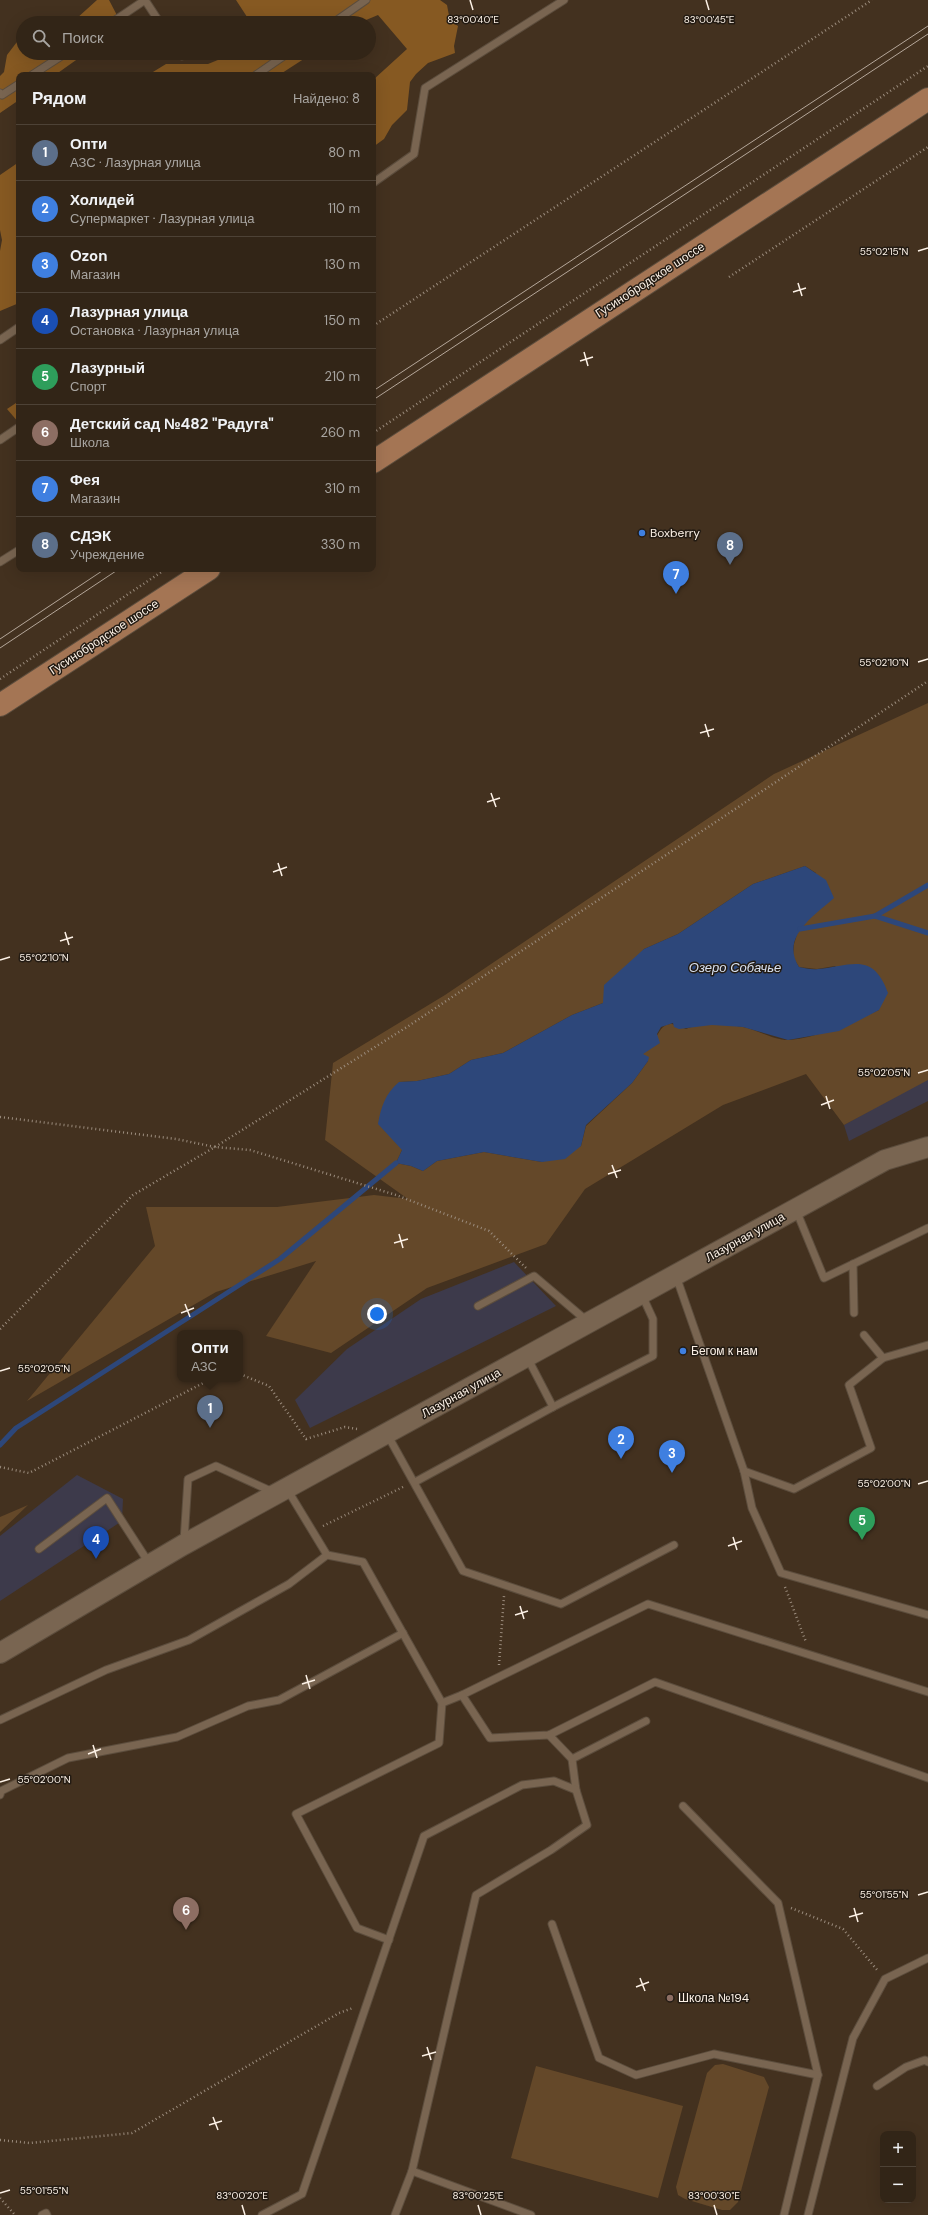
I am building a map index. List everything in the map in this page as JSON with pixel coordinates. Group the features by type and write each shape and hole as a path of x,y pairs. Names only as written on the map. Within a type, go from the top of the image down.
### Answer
{"main road":[{"name":"Гусинобродское шоссе","path":"376,460 928,99"},
{"name":"Гусинобродское шоссе","path":"0,705 204,572"}],"street":[{"name":"Лазурная улица","path":"0,1653 184,1545 886,1160 928,1148"}],"lane":[{"path":"121,16 145,0 155,16"},
{"path":"343,16 366,0"},
{"path":"376,181 414,154 425,88 564,0"},
{"path":"37,72 55,60"},
{"path":"260,72 278,60"},
{"path":"0,93 2,95 16,86"},
{"path":"0,340 16,329"},
{"path":"0,440 16,429"},
{"path":"0,562 16,552"},
{"path":"796,1209 824,1278 928,1228"},
{"path":"853,1264 854,1313"},
{"path":"676,1275 744,1470 752,1508 781,1573 928,1615"},
{"path":"478,1306 534,1276 589,1323"},
{"path":"415,1482 553,1407 653,1356 653,1319 642,1294"},
{"path":"864,1335 883,1358"},
{"path":"744,1470 794,1489 871,1448 849,1385 883,1358 928,1345"},
{"path":"527,1357 553,1407"},
{"path":"387,1433 463,1571 561,1604 674,1544"},
{"path":"184,1545 188,1479 216,1466 282,1491 312,1531 327,1555 363,1562 442,1703 439,1743 296,1814 357,1928 389,1940"},
{"path":"39,1549 107,1498 150,1565"},
{"path":"0,1720 106,1670 189,1640 289,1584 327,1555"},
{"path":"442,1703 462,1695 648,1604 928,1692"},
{"path":"0,1795 1,1792 68,1758 177,1737 248,1706 279,1700 403,1633"},
{"path":"462,1695 490,1738 549,1735 655,1682 928,1778"},
{"path":"572,1760 646,1721"},
{"path":"395,2215 412,2171 476,1895 551,1850 587,1825 576,1790 572,1760 549,1735"},
{"path":"262,2215 302,2194 424,1836 522,1784 554,1781 576,1790"},
{"path":"683,1806 778,1903 818,2075 784,2215"},
{"path":"552,1924 599,2058 636,2076 714,2054 818,2075"},
{"path":"808,2215 853,2038 885,1979 928,1958"},
{"path":"877,2086 906,2067 925,2060 928,2062"},
{"path":"412,2171 531,2215"},
{"path":"42,2215 46,2213 48,2215"}],"path":[{"path":"376,324 872,0"},
{"path":"376,431 928,66"},
{"path":"729,277 928,147"},
{"path":"0,679 161,572"},
{"path":"0,1329 133,1195 215,1147 407,1026 928,681"},
{"path":"0,1117 176,1139 215,1147 250,1150 324,1172 396,1195 489,1230 534,1276"},
{"path":"243,1375 269,1386 306,1440 345,1427 359,1429"},
{"path":"0,1467 29,1473 205,1382"},
{"path":"312,1531 415,1482"},
{"path":"781,1573 807,1643 805,1653"},
{"path":"498,1677 504,1585"},
{"path":"778,1903 843,1929 885,1979"},
{"path":"0,2140 30,2143 132,2134 339,2013 368,2003"},
{"path":"0,2198 15,2215"}],"shaded area":[{"path":"97,0 109,0 117,16 79,16"},
{"path":"236,0 440,0 447,5 450,21 458,26 454,46 455,53 428,63 416,74 410,82 407,110 392,125 384,139 376,145 376,77 407,49 378,15 246,16"},
{"path":"16,43 16,60 76,60 59,72 16,72 16,102 0,113 0,76 4,72 7,55"},
{"path":"218,60 302,60 284,72 153,72 166,64 208,64"},
{"path":"16,164 16,304 0,311 0,251 2,240 0,230 0,175"},
{"path":"16,403 16,420 7,409"},
{"path":"928,703 928,1080 844,1125 806,1074 723,1105 585,1189 546,1244 427,1288 331,1353 266,1336 316,1261 216,1292 27,1401 155,1246 146,1207 277,1207 374,1195 408,1199 325,1140 333,1063 445,995 774,774","holes":["805,866 816,873 794,944 793,957 799,967 817,969 835,966 879,1010 847,1024 813,1036 790,1040 778,1039 749,1028 722,1024 699,1025 686,1029 670,1024 664,1026 642,1054 648,1061 632,1083 586,1126 581,1146 542,1162 484,1152 437,1161 423,1171 411,1166 396,1163 402,1150 399,1082 417,1081 449,1074 471,1060 503,1053 572,1015 603,1003 644,949 678,934 753,884"]},
{"path":"924,1080 928,1080 928,1101 849,1141 844,1125"},
{"path":"514,1262 556,1306 310,1428 295,1400 347,1349 421,1299"},
{"path":"77,1475 123,1499 122,1521 0,1601 0,1536"},
{"path":"28,1505 0,1532 0,1517"},
{"path":"723,2064 764,2077 769,2087 738,2202 730,2210 722,2210 685,2199 678,2195 676,2187 707,2073 715,2065"},
{"path":"536,2066 683,2106 658,2198 511,2158"}],"water":[{"name":"Озеро Собачье","path":"805,866 826,880 834,898 809,920 796,937 794,956 799,967 816,969 851,964 868,966 875,971 882,980 888,993 879,1010 839,1031 788,1040 743,1027 712,1025 679,1029 674,1027 673,1023 661,1027 657,1034 660,1043 643,1054 649,1057 648,1061 632,1083 586,1125 581,1146 565,1159 542,1162 484,1152 437,1161 423,1171 411,1166 396,1163 402,1150 378,1124 384,1101 390,1091 399,1082 417,1081 449,1074 471,1060 503,1053 572,1015 603,1003 604,985 644,949 678,934 753,884"}],"waterway":[{"path":"875,916 928,885"},
{"path":"800,929 875,916 928,933"},
{"path":"0,1445 16,1428 280,1259 396,1163"}],"tram line":[{"path":"376,389 928,26"},
{"path":"376,398 928,34"},
{"path":"0,639 100,572"},
{"path":"0,648 114,572"}],"place":[{"name":"Boxberry","path":"642,533"},
{"name":"СДЭК","path":"730,565"},
{"name":"Фея","path":"676,594"},
{"name":"Бегом к нам","path":"683,1351"},
{"name":"Опти","path":"210,1428"},
{"name":"Холидей","path":"621,1459"},
{"name":"Ozon","path":"672,1473"},
{"name":"Лазурный","path":"862,1540"},
{"name":"Лазурная улица","path":"96,1559"},
{"name":"Детский сад №482 \"Радуга\"","path":"186,1930"},
{"name":"Школа №194","path":"670,1998"}]}
